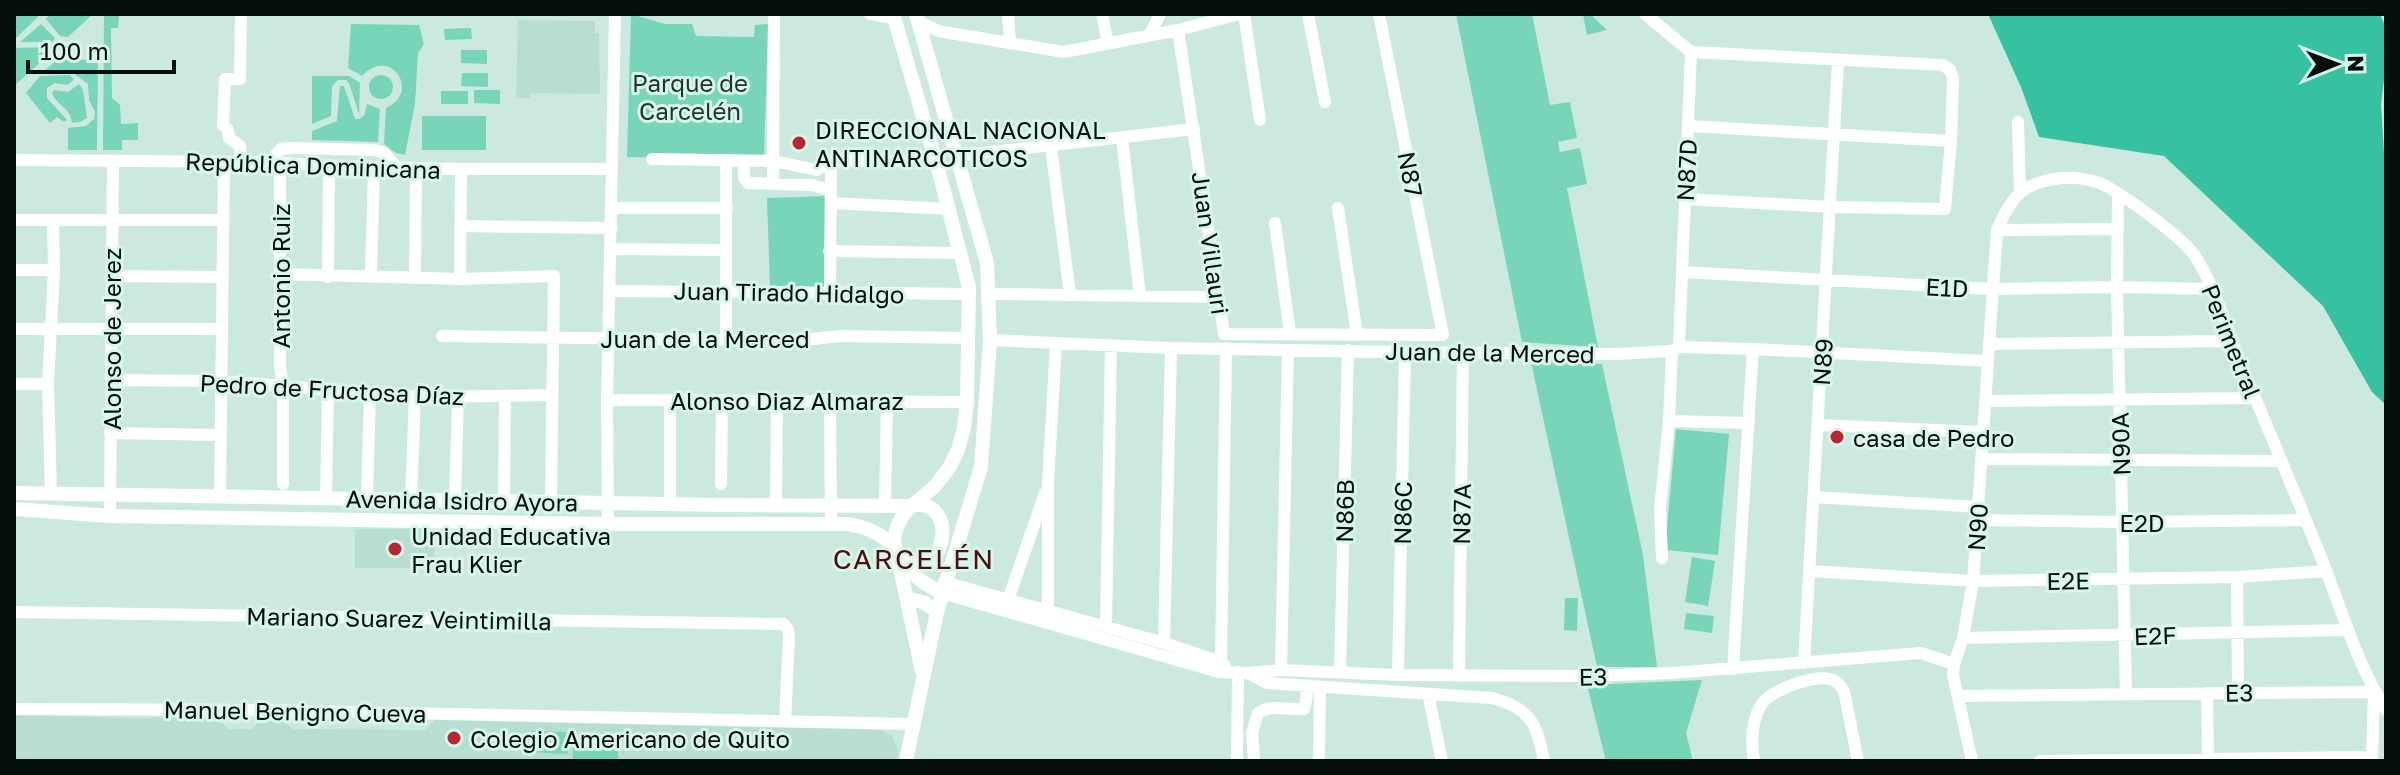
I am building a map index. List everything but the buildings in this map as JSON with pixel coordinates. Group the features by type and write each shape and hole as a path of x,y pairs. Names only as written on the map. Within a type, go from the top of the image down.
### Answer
{"street":[{"path":"241,14 240,79 225,79 223,125 228,130 229,138 240,146 241,161"},
{"path":"608,524 607,400 615,14"},
{"path":"773,184 774,14"},
{"path":"870,14 894,16 961,253 969,294 967,402 958,450 949,468 935,486 912,506 898,523 895,532 923,675"},
{"path":"938,31 940,14"},
{"path":"1008,14 1010,43"},
{"path":"1102,14 1108,43"},
{"path":"1149,36 1160,14"},
{"path":"917,18 938,31 1064,52 1242,14 1260,120"},
{"path":"1308,14 1325,102"},
{"name":"N87","path":"1379,14 1443,335"},
{"path":"1645,14 1691,52 1943,65 1950,70 1953,78 1945,209 1684,199"},
{"path":"906,761 943,588 981,467 990,340 987,263 917,18"},
{"name":"Juan Villauri","path":"1178,30 1224,334 1443,335"},
{"name":"N87D","path":"1662,558 1660,509 1682,272 1691,52"},
{"name":"N89","path":"1804,663 1838,61"},
{"path":"1993,289 1997,230 2006,210 2020,191 2018,122"},
{"path":"1688,126 1951,141"},
{"path":"956,156 1194,129"},
{"path":"1122,138 1140,296"},
{"path":"1051,146 1070,295"},
{"path":"275,162 281,149 288,148 375,150 384,153 396,167"},
{"path":"652,159 774,161 802,168 936,161"},
{"name":"República Dominicana","path":"14,160 241,161 461,169 612,169"},
{"path":"726,161 726,340"},
{"path":"744,161 745,182 811,185 830,197 949,209"},
{"name":"Alonso de Jerez","path":"110,516 113,162"},
{"path":"220,496 224,162"},
{"name":"Antonio Ruiz","path":"275,162 283,387 283,484"},
{"path":"811,185 826,165"},
{"path":"826,165 830,197 830,294"},
{"path":"328,277 329,166"},
{"path":"371,276 374,167"},
{"path":"415,277 416,168"},
{"path":"460,279 461,169"},
{"name":"Perimetral","path":"2020,191 2045,180 2070,178 2098,182 2176,235 2194,255 2212,289 2374,692 2386,710"},
{"name":"N90A","path":"2118,194 2117,287 2126,694"},
{"path":"611,208 727,208"},
{"path":"1338,208 1357,334"},
{"path":"14,220 223,220"},
{"path":"51,494 48,384 54,270 53,220"},
{"path":"1275,223 1290,333"},
{"path":"460,226 612,228"},
{"path":"1997,230 2117,229"},
{"path":"610,249 726,250"},
{"path":"829,251 961,253"},
{"path":"14,270 54,270"},
{"name":"E1D","path":"1682,272 1993,289 2212,289"},
{"path":"279,274 460,279 554,276 551,501"},
{"path":"112,276 221,277"},
{"name":"N90","path":"1972,761 1953,675 1973,581 1993,289"},
{"name":"Juan Tirado Hidalgo","path":"609,291 969,294"},
{"path":"990,294 1218,297"},
{"path":"14,329 221,329"},
{"name":"Juan de la Merced","path":"442,336 726,340 813,340 841,336 969,338"},
{"name":"Juan de la Merced","path":"990,340 1171,348 1405,352 1616,354 1675,349 1753,349 1988,361"},
{"path":"1989,344 2232,341"},
{"path":"1048,611 1048,483 1056,343"},
{"path":"1106,627 1111,345"},
{"path":"1164,643 1171,348"},
{"name":"Juan Villauri","path":"1226,348 1237,761"},
{"path":"1733,669 1753,349"},
{"path":"1281,670 1288,350"},
{"name":"N86B","path":"1340,672 1348,350"},
{"name":"N86C","path":"1398,675 1405,352"},
{"name":"N87A","path":"1459,676 1463,352"},
{"name":"Pedro de Fructosa Díaz","path":"111,380 220,381 415,396 552,395"},
{"path":"14,384 48,384"},
{"path":"326,498 328,390"},
{"path":"367,498 370,393"},
{"path":"411,499 415,396"},
{"path":"504,500 505,396"},
{"path":"454,521 458,397"},
{"path":"1985,401 2255,398"},
{"name":"Alonso Diaz Almaraz","path":"607,400 967,402"},
{"path":"670,400 670,503"},
{"path":"721,484 722,400"},
{"path":"776,505 777,400"},
{"path":"830,400 831,525"},
{"path":"885,507 887,400"},
{"path":"1669,421 1748,423"},
{"path":"1818,425 1983,432"},
{"path":"110,433 220,435"},
{"path":"1981,459 2280,461"},
{"path":"1008,600 1048,483"},
{"name":"Avenida Isidro Ayora","path":"14,493 608,504 912,506"},
{"name":"E2D","path":"1813,497 1978,513 2122,522 2306,520"},
{"path":"912,506 925,505 938,513 942,528 939,547 943,588"},
{"name":"Avenida Isidro Ayora","path":"14,509 110,516 860,526 885,537 899,554"},
{"path":"899,554 914,564 924,563 934,558 939,547"},
{"name":"E3","path":"899,554 921,582 1219,672 1234,669 1459,676 1530,670 1602,676 1733,669 1921,653 1954,664"},
{"name":"E2E","path":"1810,571 1973,581 2237,577 2326,571"},
{"path":"2237,577 2238,692"},
{"name":"E3","path":"943,588 1008,600 1164,643 1234,669"},
{"path":"907,598 925,603 937,612"},
{"name":"Mariano Suarez Veintimilla","path":"14,612 784,624 789,637 785,722"},
{"name":"E2F","path":"1963,638 2348,630"},
{"path":"1234,669 1267,683 1492,698 1512,703 1526,714 1535,728 1544,761"},
{"path":"1754,761 1752,744 1755,720 1762,702 1775,693 1807,681 1830,679 1839,683 1844,691 1858,761"},
{"path":"1254,761 1252,733 1258,713 1271,707 1304,709 1306,686"},
{"path":"1319,761 1320,687"},
{"path":"2040,761 2372,759 2374,692"},
{"name":"E3","path":"1960,696 2374,692"},
{"path":"2207,693 2208,760"},
{"path":"1428,694 1442,761"},
{"name":"Manuel Benigno Cueva","path":"14,709 261,710 912,724"}],"shaded area":[{"path":"518,20 595,21 595,33 599,33 600,94 531,93 530,98 516,98"},
{"name":"Unidad Educativa Frau Klier","path":"355,529 435,529 434,568 355,568"},
{"name":"Colegio Americano de Quito","path":"14,715 216,717 228,729 252,729 259,718 282,719 293,729 425,730 435,720 881,730 892,736 898,750 896,761 14,761"}],"green space":[{"path":"14,14 41,14 14,40"},
{"path":"50,14 93,14 68,37 60,36 46,19"},
{"path":"104,14 152,14 119,15 118,28 111,28 112,98 120,105 121,124 138,123 138,140 122,140 122,150 103,150"},
{"name":"Parque de Carcelén","path":"631,14 665,24 692,24 696,36 754,37 755,25 768,24 764,158 627,157"},
{"path":"1456,14 1532,14 1550,105 1570,102 1577,138 1558,142 1560,152 1580,148 1587,184 1567,188 1598,347 1522,342"},
{"path":"1583,14 1590,14 1607,30 1587,35"},
{"path":"1988,14 2380,14 2386,28 2381,104 2386,186 2386,405 2372,392 2323,306 2164,156 2039,137 2021,87"},
{"path":"41,24 55,38 53,42 20,42"},
{"path":"351,24 419,25 424,44 418,53 415,104 405,155 396,153 384,144 386,108 396,101 402,83 391,68 373,68 362,76 348,68"},
{"path":"471,28 472,39 445,40 444,29"},
{"path":"54,47 54,50 14,86 14,48"},
{"path":"461,50 487,50 487,64 461,63"},
{"path":"58,59 98,60 97,150 68,150 68,128 86,126 94,119 95,112 89,100 88,84 68,71 44,71"},
{"path":"462,73 488,73 488,87 461,86"},
{"path":"70,75 74,80 67,85 55,83 47,88 47,98 67,120 64,122 57,117 50,123 26,93 40,76"},
{"path":"381,75 390,78 393,87 390,96 381,99 372,96 369,87 372,78"},
{"path":"312,76 349,76 360,83 359,114 349,83 338,80 332,86 331,116 312,124"},
{"path":"79,84 83,90 87,118 72,123 69,114 52,93 54,90 68,92"},
{"path":"340,86 344,86 355,119 364,116 367,104 380,109 378,142 312,140 312,131 337,121"},
{"path":"474,90 500,90 500,104 474,103"},
{"path":"441,91 468,91 468,104 441,104"},
{"path":"422,116 486,116 486,150 422,150"},
{"path":"826,196 828,288 770,286 767,198"},
{"path":"1531,362 1602,364 1643,555 1657,667 1597,667"},
{"path":"1676,429 1729,434 1718,555 1665,550"},
{"path":"1692,557 1715,561 1708,606 1685,602"},
{"path":"1565,598 1578,598 1577,631 1564,630"},
{"path":"1686,613 1714,616 1712,633 1684,629"},
{"path":"1702,680 1686,733 1693,761 1606,761 1587,685"},
{"path":"531,731 568,732 568,754 530,752"},
{"path":"573,739 618,739 618,761 573,760"}],"place":[{"name":"DIRECCIONAL NACIONAL ANTINARCOTICOS","path":"799,143"},
{"name":"casa de Pedro","path":"1837,437"},
{"name":"Unidad Educativa Frau Klier","path":"395,549"},
{"name":"Colegio Americano de Quito","path":"454,738"}],"district":[{"name":"CARCELÉN","path":"914,558"}]}
